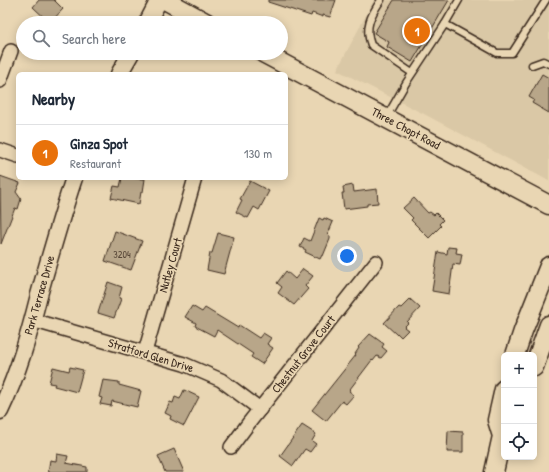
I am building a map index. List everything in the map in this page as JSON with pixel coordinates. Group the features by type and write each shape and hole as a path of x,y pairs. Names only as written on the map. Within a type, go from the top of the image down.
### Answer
{"main road":[{"path":"165,0 194,16"},
{"name":"Three Chopt Road","path":"276,60 549,205"},
{"path":"516,352 549,266"},
{"path":"537,358 549,324"},
{"path":"501,402 497,420 501,431"},
{"path":"494,472 501,444"}],"street":[{"path":"151,16 159,0"},
{"path":"0,81 11,51"},
{"path":"120,72 127,60"},
{"path":"0,150 16,155"},
{"name":"Park Terrace Drive","path":"0,411 9,393 20,362 59,224 73,180"},
{"name":"Nutley Court","path":"145,352 194,180"},
{"name":"Chestnut Grove Court","path":"231,447 376,262"},
{"name":"Stratford Glen Drive","path":"32,320 145,352 203,371 221,380 260,409"}],"lane":[{"path":"380,0 372,13 368,24 371,45 412,74"},
{"path":"387,118 412,74 459,0"},
{"path":"445,24 497,53 512,53 546,0"},
{"path":"532,66 543,61 549,64"}],"shaded area":[{"path":"374,0 549,0 549,181 426,115 337,70"}],"building":[{"path":"39,0 54,0 63,9 56,16 43,16 33,7"},
{"path":"268,0 336,0 330,17 323,15 323,17 312,13 311,16 268,2"},
{"path":"394,0 449,0 412,62 387,47 389,42 374,33"},
{"path":"542,74 549,78 549,113 532,103 534,100 529,97"},
{"path":"0,176 20,183 16,192 21,199 18,209 15,208 1,244"},
{"path":"122,180 145,180 139,204 111,198 114,186 120,187"},
{"path":"250,181 269,191 259,210 254,207 248,218 236,212 242,200 240,199"},
{"path":"353,185 354,192 377,189 378,203 344,209 342,193 344,193 343,187"},
{"path":"414,198 428,213 430,212 434,215 436,213 443,220 439,224 441,226 429,238 411,220 413,218 403,208"},
{"path":"319,218 323,220 324,218 333,222 328,234 330,239 323,256 322,255 320,259 305,252 306,250 300,247 304,238 310,241"},
{"path":"115,231 142,241 131,270 105,261"},
{"path":"218,233 234,237 224,274 207,270 210,253 212,253"},
{"path":"448,247 457,248 456,253 462,254 460,265 453,264 449,294 432,291 438,252 447,254"},
{"path":"303,269 313,276 305,286 308,289 294,305 278,293 282,287 277,283 286,271 295,279"},
{"path":"108,282 122,287 119,298 121,299 114,318 98,313"},
{"path":"410,299 420,308 407,322 408,323 404,327 408,330 401,337 384,323 399,307 401,308"},
{"path":"192,306 202,312 205,308 238,328 239,325 259,338 263,333 271,338 267,344 273,348 262,364 251,357 253,354 217,330 214,336 195,326 196,323 185,317"},
{"path":"370,334 384,344 382,347 387,351 381,358 377,356 373,361 372,360 350,389 351,390 349,391 354,395 346,404 342,401 326,421 312,410 356,355 355,354 359,348 358,347"},
{"path":"53,367 69,371 70,367 83,370 77,392 54,386 55,384 49,383"},
{"path":"103,380 119,382 119,385 141,391 137,407 112,401 111,406 100,404 102,398 99,397"},
{"path":"184,390 199,397 184,426 170,419 171,416 165,413 170,402 173,403 175,397 180,399"},
{"path":"302,425 316,434 312,441 316,444 310,452 305,449 293,466 280,456"},
{"path":"448,431 463,432 463,452 447,452"},
{"path":"174,449 184,472 165,472 158,456"},
{"path":"57,454 68,456 66,463 87,467 87,472 48,472 50,460 56,461"}],"place":[{"name":"Ginza Spot","path":"417,31"}]}
